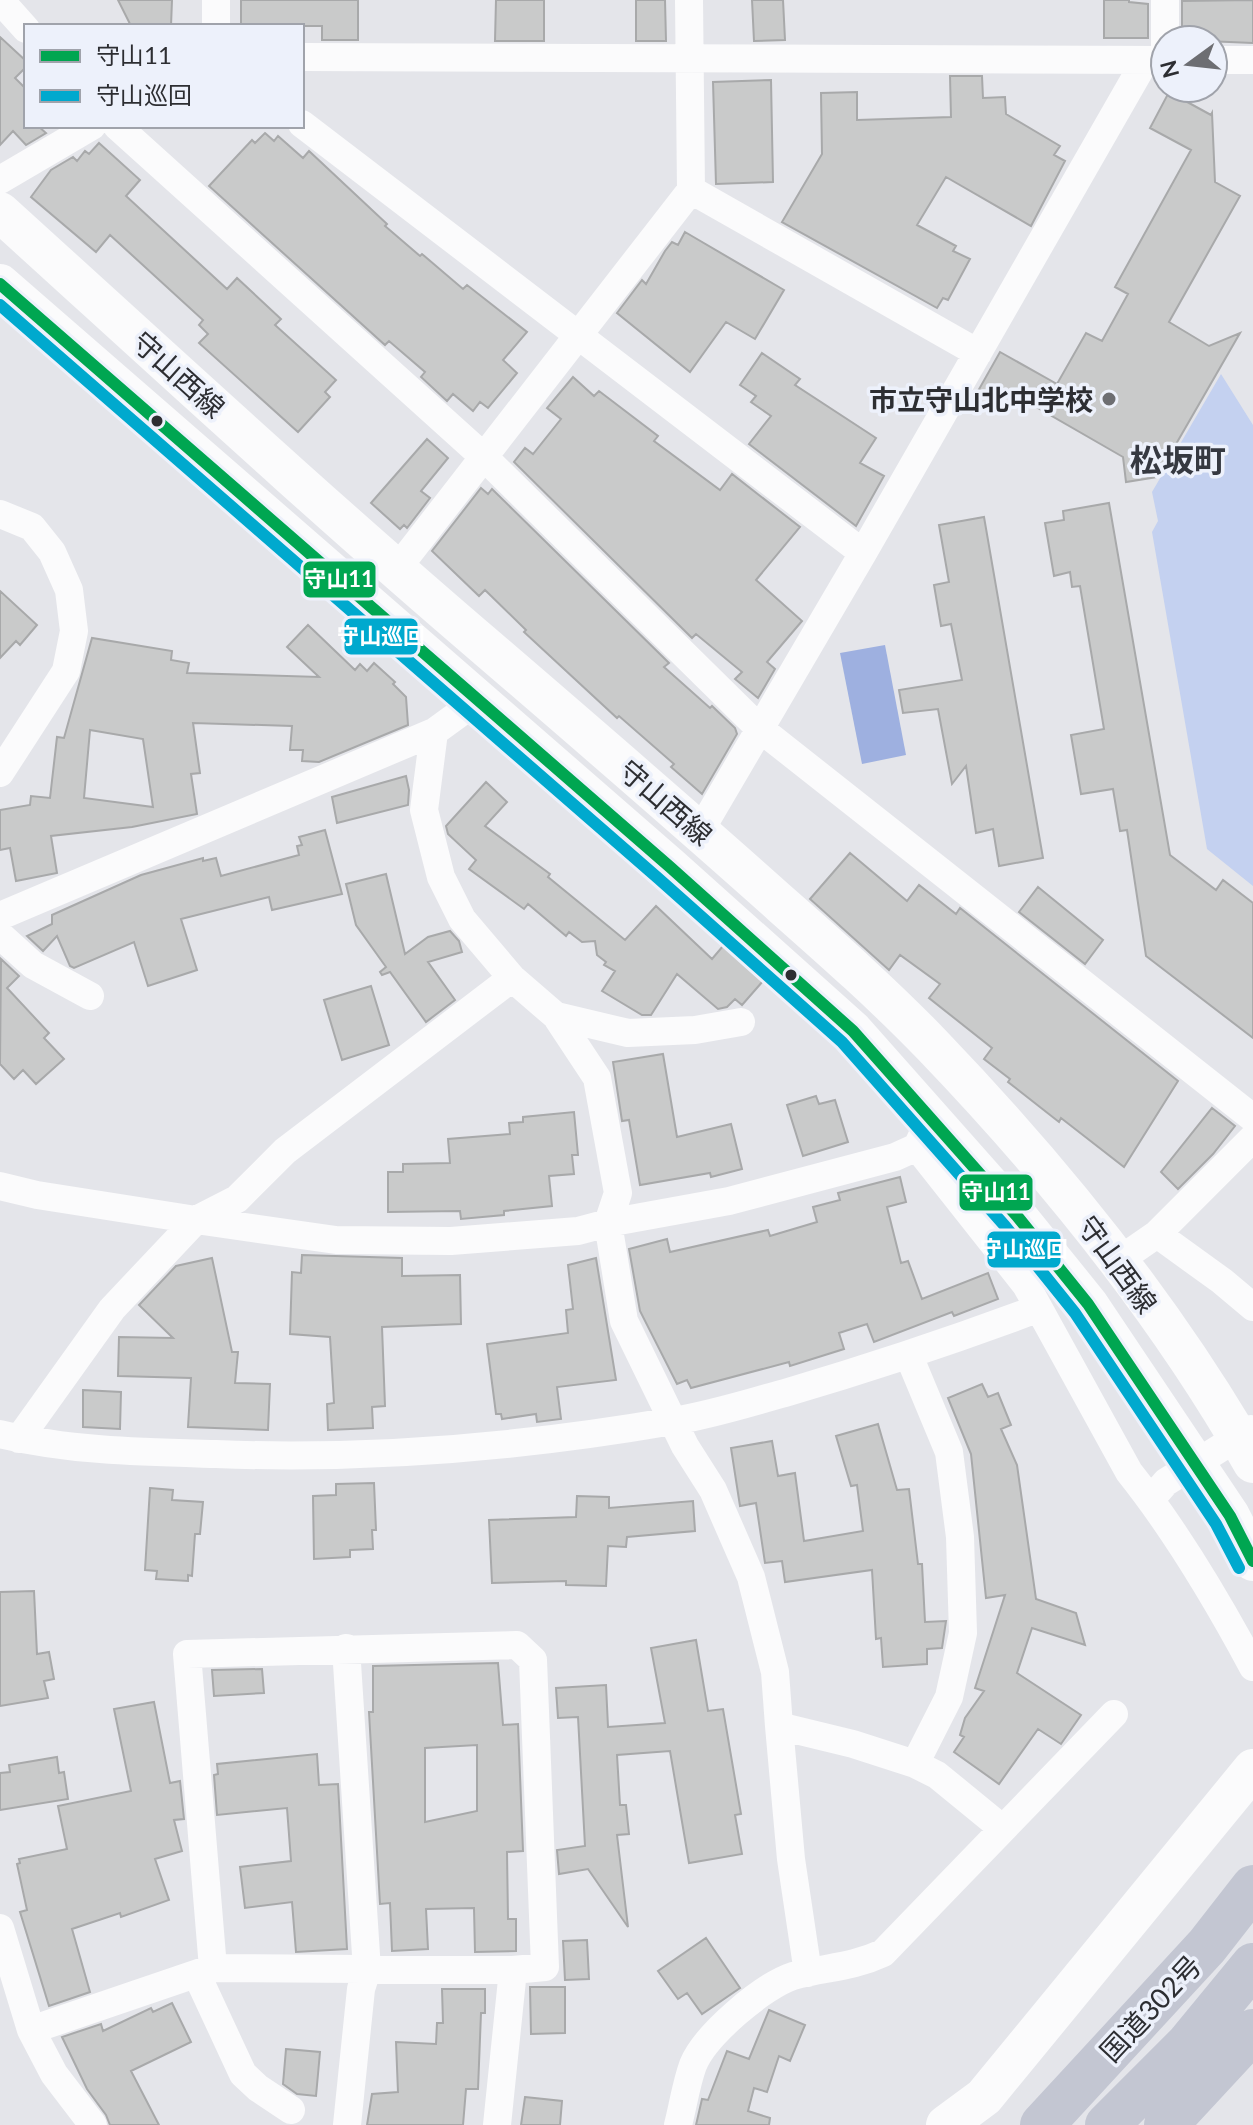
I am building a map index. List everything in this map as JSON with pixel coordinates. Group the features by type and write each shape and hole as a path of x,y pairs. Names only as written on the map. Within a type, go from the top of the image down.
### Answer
{"highway":[{"name":"国道302号","path":"1042,2125 1207,1946 1253,1887"},
{"path":"1107,2125 1188,2044 1253,1965"},
{"path":"1166,2125 1253,2031"}],"main road":[{"name":"守山西線","path":"0,212 396,570 700,831 868,982 932,1045 1034,1156 1118,1261 1226,1415 1253,1463"},
{"name":"守山西線","path":"0,284 670,867 853,1031 924,1132 1017,1216 1088,1304 1230,1516 1253,1561"},
{"path":"946,2125 984,2097 1253,1769"}],"street":[{"path":"0,0 24,27"},
{"path":"216,0 216,24"},
{"path":"396,570 691,190 689,0"},
{"path":"1162,24 1165,0"},
{"path":"304,57 1149,60"},
{"path":"1229,60 1253,60"},
{"path":"700,831 978,353 1149,75"},
{"path":"304,126 863,553"},
{"path":"0,180 89,128"},
{"path":"119,128 485,458 759,728 1253,1118"},
{"path":"691,190 978,353"},
{"path":"0,514 32,527 52,552 69,590 74,631 66,671 0,773"},
{"path":"0,916 434,732 478,700"},
{"path":"434,732 424,810 441,877 462,919 512,978 556,1016 597,1078 618,1193 608,1223 624,1321 685,1446 713,1490 751,1577 775,1672 791,1859 808,1973"},
{"path":"0,935 33,965 90,996"},
{"path":"7,1440 112,1309 196,1220 237,1199 285,1151 512,978"},
{"path":"556,1016 628,1033 695,1030 741,1022"},
{"path":"0,1186 37,1195 336,1240 451,1241 578,1231 729,1201 895,1157 924,1132 1026,1285 1129,1472 1158,1490 1253,1667"},
{"path":"1118,1261 1157,1234 1253,1138"},
{"path":"1157,1234 1253,1307"},
{"path":"1222,1281 1253,1284"},
{"path":"7,1440 152,1452 373,1456 561,1437 674,1421 766,1398 909,1356 1037,1309"},
{"path":"909,1356 949,1452 960,1537 963,1633 949,1697 915,1764"},
{"path":"1158,1490 1253,1428"},
{"path":"31,2030 205,1972 513,1970 545,1967 533,1660 517,1645 187,1654 205,1972 243,2074 291,2110"},
{"path":"346,1648 367,1970 361,1989 347,2125"},
{"path":"678,2125 694,2063 744,2006 769,1986 808,1973 860,1963 883,1953 1114,1714"},
{"path":"779,1726 853,1744 915,1764 937,1775 1003,1829"},
{"path":"0,1928 31,2030 54,2074 93,2125"},
{"path":"497,2125 513,1970"}],"shaded area":[{"path":"1221,374 1253,425 1253,886 1207,849 1152,532 1158,521 1152,492"},
{"path":"885,645 906,755 862,764 840,653"}],"building":[{"path":"118,0 172,0 171,24 130,24"},
{"path":"241,0 358,0 358,40 322,40 322,26 241,24"},
{"path":"496,0 544,0 544,41 495,41"},
{"path":"636,0 665,0 666,41 636,41"},
{"path":"752,0 783,0 785,40 754,41"},
{"path":"1104,0 1148,4 1148,38 1104,38"},
{"path":"1253,0 1253,43 1229,42 1229,24 1182,24 1182,1"},
{"path":"0,37 24,59 24,69 15,78 24,87 24,128 40,128 46,133 26,145 13,131 0,145"},
{"path":"950,76 982,76 983,98 1005,97 1006,114 1060,146 1054,155 1065,161 1031,226 946,177 917,225 956,246 953,251 970,259 948,300 943,298 937,308 782,222 822,154 821,93 857,92 857,120 951,117"},
{"path":"771,80 773,182 716,184 713,82"},
{"path":"1163,104 1191,104 1212,113 1215,182 1240,196 1169,322 1209,346 1240,333 1157,477 1126,482 1123,457 1029,403 1027,407 1005,394 1000,403 978,391 1000,352 1057,384 1086,333 1102,341 1128,294 1115,287 1191,150 1150,128"},
{"path":"265,133 274,141 278,136 303,158 309,151 420,256 422,254 463,289 467,285 527,332 503,360 517,373 488,408 480,402 473,411 453,394 447,401 421,377 425,372 389,341 385,345 209,186 252,140 255,143"},
{"path":"99,143 140,180 126,196 227,289 237,278 281,319 275,325 336,380 325,392 330,397 298,432 199,343 208,334 199,325 203,320 110,235 96,252 31,197 51,170 73,157 77,161 85,151 89,154"},
{"path":"685,232 784,290 755,339 726,322 690,372 617,313 642,280 646,284 665,251 672,242 678,245"},
{"path":"762,353 800,379 795,385 876,438 860,463 884,476 856,526 749,444 771,416 751,402 756,396 740,385"},
{"path":"573,377 594,396 599,391 658,436 654,441 720,490 732,474 800,527 756,580 802,621 767,662 775,669 758,698 735,679 742,672 696,634 692,638 514,462 525,448 533,454 561,419 547,408"},
{"path":"427,439 448,458 421,491 430,498 407,528 404,525 400,529 371,503"},
{"path":"481,488 488,494 492,489 669,663 664,667 735,728 737,734 702,794 671,767 674,764 619,716 617,718 524,632 526,630 485,590 479,596 432,551"},
{"path":"1109,503 1170,855 1216,890 1223,880 1253,903 1253,1038 1146,956 1127,830 1120,831 1113,789 1081,794 1071,735 1104,729 1080,586 1072,587 1070,572 1054,576 1045,523 1064,520 1063,511"},
{"path":"984,517 1043,858 999,866 993,829 976,833 966,766 952,784 938,709 903,713 899,690 962,680 951,624 941,626 934,585 949,582 939,525"},
{"path":"0,591 37,625 20,645 16,641 0,658"},
{"path":"308,625 355,670 360,664 367,671 374,663 406,697 408,725 319,762 302,761 303,750 290,750 292,726 193,723 200,773 191,774 197,814 132,827 51,836 57,873 16,881 10,848 0,850 0,810 30,805 31,796 50,798 57,737 64,738 92,638 172,651 171,660 189,663 187,673 319,677 287,647","holes":["90,730 143,739 153,807 84,798"]},
{"path":"406,776 408,805 337,823 332,797"},
{"path":"486,782 507,802 485,826 550,874 548,877 625,940 656,906 712,959 723,946 763,981 742,1005 735,999 727,1007 718,1009 677,974 651,1015 642,1015 602,991 615,971 604,965 606,962 597,955 595,941 582,942 569,932 566,936 528,904 524,909 469,869 476,860 448,834 446,826"},
{"path":"325,830 342,894 272,910 269,897 181,919 197,970 148,986 134,942 74,968 70,966 57,936 43,951 27,936 52,924 52,915 141,875 203,858 203,861 216,858 221,876 299,855 297,846 302,845 299,837"},
{"path":"850,853 907,901 919,885 956,914 960,908 1178,1081 1124,1167 1061,1118 1059,1122 984,1059 992,1048 929,998 940,984 900,955 889,970 810,899"},
{"path":"386,874 405,954 428,937 450,931 459,941 462,952 428,962 455,1000 426,1022 390,972 382,975 380,972 386,967 356,925 346,884"},
{"path":"1038,887 1103,940 1085,964 1019,912"},
{"path":"1,959 19,976 7,988 49,1033 44,1038 64,1059 36,1084 23,1070 14,1079 0,1064"},
{"path":"371,986 389,1045 342,1060 324,1000"},
{"path":"663,1054 677,1137 731,1124 742,1169 711,1177 710,1173 640,1185 629,1120 622,1121 613,1062"},
{"path":"816,1096 819,1104 835,1100 848,1142 803,1156 787,1105"},
{"path":"1212,1108 1235,1126 1213,1154 1178,1189 1161,1172"},
{"path":"574,1112 578,1155 572,1155 574,1174 549,1176 552,1206 461,1219 460,1211 388,1212 388,1172 403,1172 403,1164 450,1163 448,1139 510,1134 509,1123 523,1122 523,1117"},
{"path":"900,1177 906,1202 887,1207 901,1263 908,1261 922,1299 988,1273 998,1299 954,1316 952,1312 874,1342 867,1324 839,1333 844,1349 790,1366 789,1362 691,1388 687,1380 677,1384 640,1311 629,1249 667,1239 670,1252 768,1230 770,1236 817,1222 813,1207 840,1200 838,1193"},
{"path":"302,1255 402,1258 402,1276 460,1275 461,1324 382,1327 385,1406 372,1407 373,1428 328,1430 327,1404 334,1403 330,1337 290,1334 292,1272 301,1273"},
{"path":"212,1258 232,1352 238,1352 235,1383 270,1384 268,1430 188,1427 191,1378 118,1376 119,1337 173,1338 139,1305 176,1266"},
{"path":"596,1258 616,1380 557,1387 561,1419 537,1422 536,1414 502,1419 501,1414 496,1414 487,1344 568,1333 566,1310 573,1309 568,1265"},
{"path":"982,1384 988,1397 998,1393 1011,1425 1001,1429 1017,1465 1036,1599 1076,1613 1085,1645 1032,1628 1017,1673 1081,1715 1061,1744 1038,1729 999,1784 954,1752 964,1737 960,1735 965,1718 984,1691 975,1688 1005,1595 986,1598 971,1454 948,1398"},
{"path":"83,1390 121,1392 120,1429 83,1427"},
{"path":"878,1424 897,1490 909,1489 918,1564 922,1564 925,1622 946,1621 942,1648 927,1649 927,1664 883,1667 881,1638 876,1639 872,1570 785,1582 782,1561 765,1563 756,1503 740,1506 731,1448 772,1441 778,1476 795,1473 804,1541 863,1531 857,1485 851,1486 836,1436"},
{"path":"374,1483 376,1530 372,1530 373,1549 350,1550 350,1557 314,1559 313,1496 336,1495 336,1484"},
{"path":"150,1488 173,1490 172,1500 203,1502 200,1534 195,1534 192,1576 188,1575 188,1581 156,1579 157,1571 145,1570"},
{"path":"577,1496 609,1497 609,1508 693,1501 695,1531 627,1537 626,1547 608,1546 606,1586 566,1585 566,1581 492,1583 489,1520 576,1517"},
{"path":"34,1591 37,1654 49,1652 54,1679 44,1681 48,1698 0,1706 0,1592"},
{"path":"696,1640 708,1711 723,1709 741,1814 735,1815 742,1854 689,1863 670,1751 617,1755 620,1805 626,1805 629,1834 617,1835 628,1927 588,1869 559,1874 557,1850 585,1846 578,1717 558,1718 556,1688 606,1685 608,1727 665,1723 651,1648"},
{"path":"498,1663 503,1725 518,1724 523,1851 507,1852 508,1919 516,1919 516,1951 475,1952 474,1908 426,1909 428,1949 392,1951 390,1903 380,1904 369,1712 373,1712 373,1666","holes":["477,1745 477,1811 425,1822 425,1748"]},
{"path":"262,1669 264,1693 214,1696 212,1670"},
{"path":"154,1702 170,1783 180,1781 184,1819 174,1820 182,1851 155,1859 169,1900 121,1917 120,1913 72,1929 90,1992 49,2006 20,1912 27,1910 17,1864 20,1863 19,1859 67,1849 58,1806 131,1791 114,1709"},
{"path":"317,1754 319,1785 338,1784 347,1949 296,1952 292,1902 245,1908 240,1867 291,1861 287,1808 217,1815 214,1775 218,1774 217,1764"},
{"path":"57,1757 59,1773 64,1772 68,1799 0,1810 0,1773 10,1772 9,1765"},
{"path":"706,1938 740,1988 702,2014 687,1993 678,1999 658,1971"},
{"path":"587,1940 589,1979 565,1980 563,1941"},
{"path":"530,1987 565,1987 565,2033 531,2034"},
{"path":"442,1989 485,1989 478,2089 466,2089 463,2125 367,2125 372,2094 398,2092 396,2042 436,2044 437,2023 443,2023"},
{"path":"172,2003 191,2042 131,2071 159,2125 110,2125 87,2089 62,2037 101,2024 103,2031 151,2008 153,2012"},
{"path":"769,2010 805,2025 790,2061 779,2056 767,2092 754,2088 748,2111 770,2118 769,2125 696,2125 702,2099 708,2100 727,2051 749,2059"},
{"path":"286,2049 320,2052 316,2096 297,2094 283,2084"},
{"path":"525,2097 562,2101 560,2125 521,2125"}],"transit line":[{"name":"守山11","path":"0,284 670,867 853,1031 1017,1216 1088,1304 1230,1516 1253,1561"},
{"name":"守山巡回","path":"0,305 842,1042 1005,1226 1075,1313 1216,1524 1239,1568"}],"place":[{"name":"市立守山北中学校","path":"1109,399"}],"district":[{"name":"松坂町","path":"1178,459"}]}
